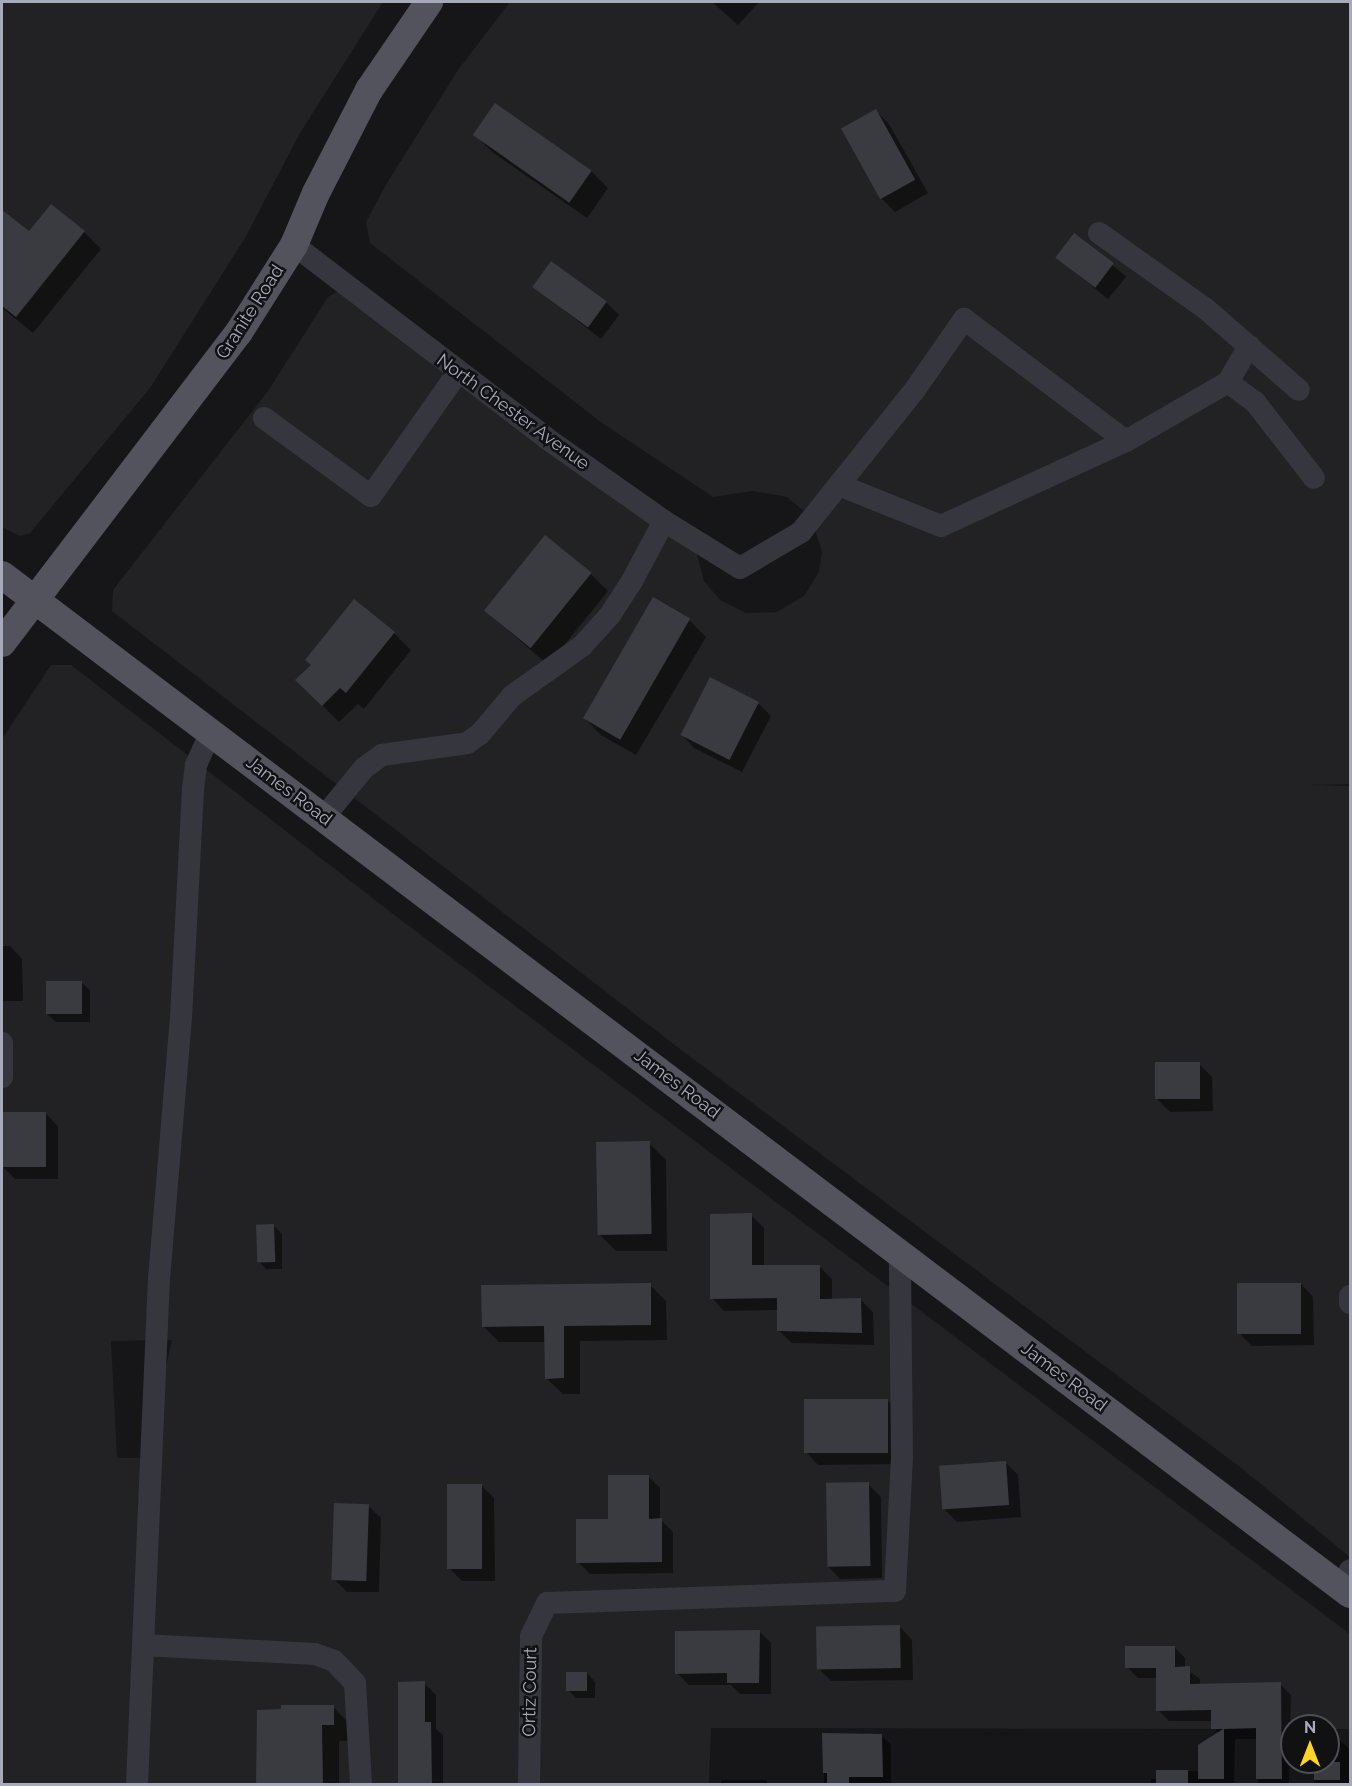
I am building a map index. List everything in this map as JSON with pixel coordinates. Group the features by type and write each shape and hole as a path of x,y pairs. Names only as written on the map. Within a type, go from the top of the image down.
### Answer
{"main road":[{"name":"Granite Road","path":"2,643 200,388 294,245 316,193 369,90 429,2"},
{"name":"James Road","path":"2,575 900,1253 1349,1585"}],"street":[{"path":"1099,232 1206,309 1299,390"},
{"name":"North Chester Avenue","path":"294,245 458,372 664,521 740,567 801,531 839,484"},
{"path":"1126,441 964,320 914,392 839,484 941,526 1126,441 1228,382 1249,346"},
{"path":"264,418 371,496 458,372"},
{"path":"1228,382 1255,402 1314,478"},
{"path":"324,817 363,768 382,755 467,743 480,734 512,696 582,646 627,590 664,521"},
{"path":"137,1785 159,1279 181,1018 193,789 196,765 211,732"},
{"path":"2,1043 2,1077"},
{"name":"Ortiz Court","path":"529,1785 531,1636 548,1603 895,1591 902,1458 900,1253"},
{"path":"1350,1296 1350,1303"},
{"path":"143,1645 315,1654 334,1662 355,1683 361,1785"}],"shaded area":[{"path":"2,2 383,2 300,133 245,238 150,388 30,533 20,536 2,527"},
{"path":"510,2 1350,2 1350,784 1309,785 1350,786 1350,1557 1240,1467 680,1049 112,611 113,590 268,391 328,297 341,289 695,547 704,581 720,600 746,613 777,612 804,596 819,572 822,552 811,517 787,497 753,491 713,497 602,423 370,243 366,222 387,183 458,70"},
{"path":"51,665 71,665 397,917 1350,1634 1350,1729 1340,1729 1340,1714 1280,1714 1280,1729 711,1728 709,1784 2,1784 2,739","holes":["172,1340 145,1458 117,1458 111,1341"]}],"building":[{"path":"495,103 592,171 569,203 473,135"},
{"path":"876,109 915,180 880,199 841,128"},
{"path":"51,204 85,231 16,317 2,306 2,210 29,231"},
{"path":"1074,233 1114,263 1095,288 1055,258"},
{"path":"551,261 607,302 588,327 532,287"},
{"path":"545,535 592,573 531,648 484,610"},
{"path":"653,597 690,618 620,740 583,718"},
{"path":"354,599 395,632 346,693 340,688 322,706 295,680 311,665 305,660"},
{"path":"710,677 759,702 729,760 680,735"},
{"path":"46,981 82,981 82,1014 46,1014"},
{"path":"1155,1062 1200,1062 1200,1099 1155,1099"},
{"path":"2,1112 46,1112 46,1167 2,1167"},
{"path":"650,1141 652,1234 598,1235 596,1142"},
{"path":"752,1213 752,1265 820,1265 820,1299 861,1298 862,1333 777,1331 777,1298 710,1299 710,1214"},
{"path":"274,1224 275,1262 257,1263 256,1225"},
{"path":"651,1283 651,1325 564,1326 564,1378 545,1379 544,1326 482,1327 481,1285"},
{"path":"1237,1283 1301,1283 1301,1334 1237,1334"},
{"path":"804,1399 888,1399 888,1453 804,1453"},
{"path":"1006,1461 1009,1505 942,1510 939,1466"},
{"path":"608,1475 649,1475 649,1519 662,1518 662,1562 576,1563 576,1519 608,1519"},
{"path":"869,1482 870,1566 827,1567 826,1483"},
{"path":"447,1484 482,1484 482,1569 447,1569"},
{"path":"334,1503 369,1504 366,1581 331,1580"},
{"path":"900,1625 901,1668 817,1669 816,1626"},
{"path":"760,1630 759,1683 727,1683 727,1673 675,1674 675,1631"},
{"path":"1125,1646 1175,1646 1175,1667 1190,1666 1190,1684 1281,1682 1280,1774 1282,1774 1282,1779 1256,1779 1256,1728 1224,1729 1224,1779 1198,1779 1198,1745 1223,1729 1211,1729 1211,1710 1156,1711 1156,1668 1125,1668"},
{"path":"566,1672 587,1672 587,1691 566,1691"},
{"path":"425,1681 425,1722 431,1722 432,1785 398,1785 398,1682"},
{"path":"281,1705 334,1705 334,1725 322,1725 323,1785 256,1785 257,1710 281,1709"},
{"path":"822,1733 882,1734 883,1777 849,1777 849,1785 827,1785 827,1773 823,1773"},
{"path":"1156,1770 1188,1770 1188,1784 1156,1784"},
{"path":"1314,1774 1340,1774 1340,1780 1314,1780"}]}
